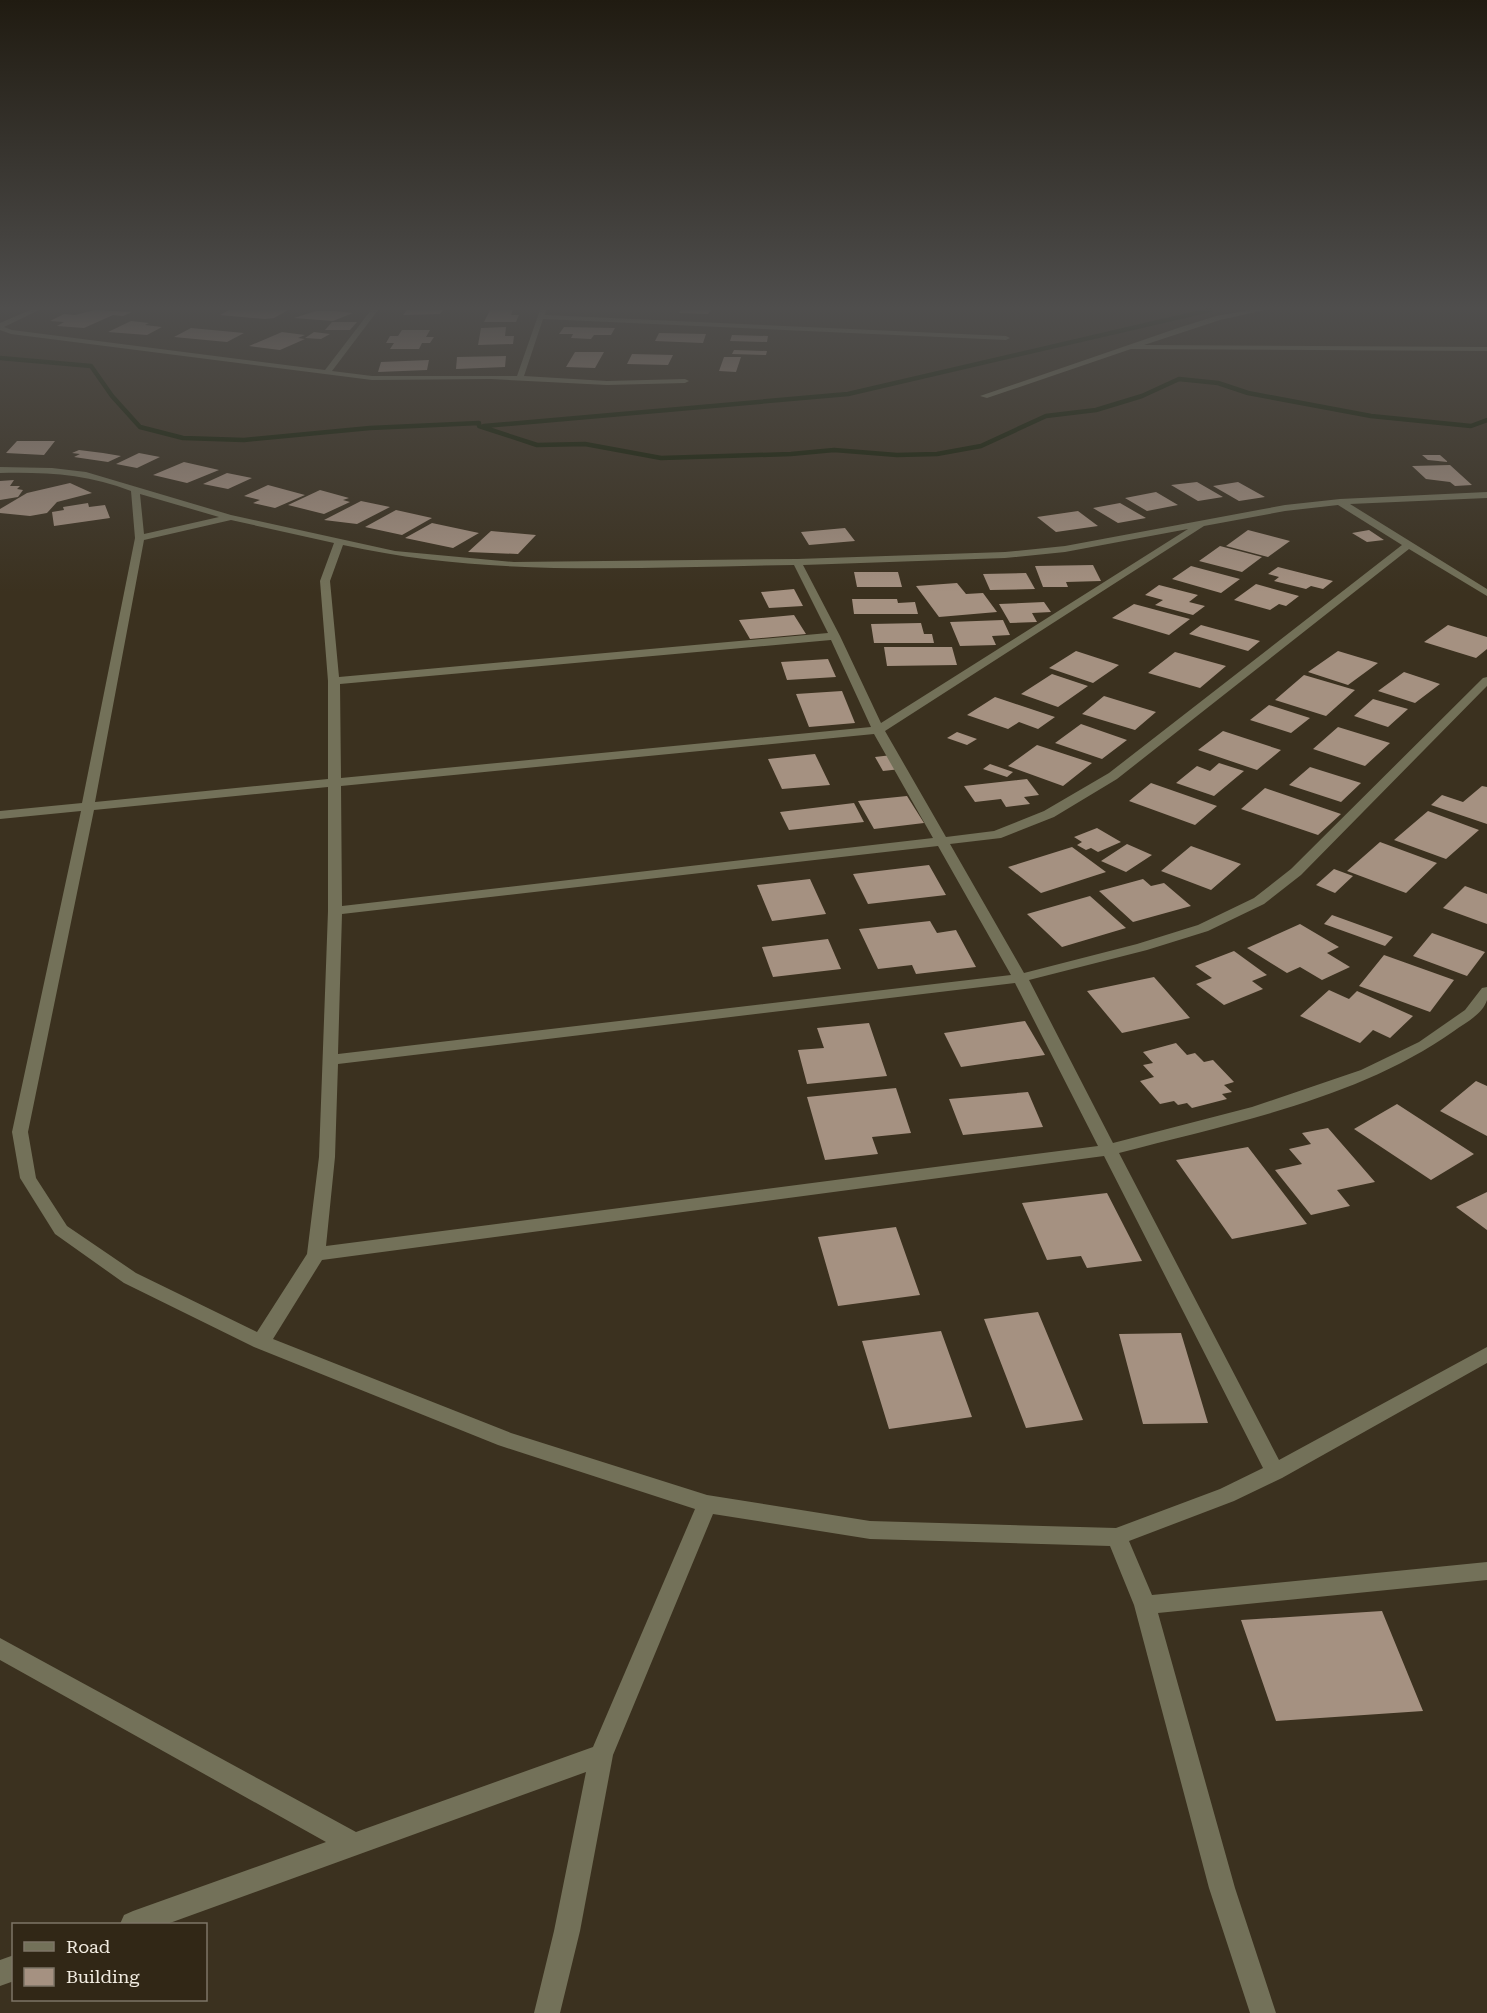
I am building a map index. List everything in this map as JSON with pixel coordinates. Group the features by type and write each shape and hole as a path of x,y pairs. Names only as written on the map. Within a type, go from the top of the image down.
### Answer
{"street":[{"path":"0,470 80,472 112,479 135,490 229,517 395,554 480,564 797,562 1005,555 1065,549 1285,508 1340,502 1487,495"},
{"path":"135,490 140,538 88,807 20,1132 28,1178 61,1230 130,1278 261,1342 505,1439 706,1504 870,1530 1117,1537 1227,1495 1275,1472 1487,1354"},
{"path":"1340,502 1487,593"},
{"path":"140,538 229,517"},
{"path":"0,815 878,730 1207,521"},
{"path":"261,1342 316,1254 327,1157 335,911 334,681 325,581 339,542"},
{"path":"335,911 943,843 996,835 1049,814 1113,776 1409,544"},
{"path":"797,562 835,636 878,730 1020,978 1275,1472"},
{"path":"334,681 835,636"},
{"path":"329,1060 1020,978 1142,947 1203,928 1258,901 1296,872 1487,680"},
{"path":"316,1254 1108,1150 1257,1111 1366,1074 1424,1045 1470,1013 1487,991"},
{"path":"547,2013 567,1931 601,1755 706,1504"},
{"path":"1117,1537 1145,1605 1222,1887 1263,2013"},
{"path":"1145,1605 1487,1571"},
{"path":"0,1648 354,1844"},
{"path":"136,1923 601,1755"}],"building":[{"path":"17,441 55,441 44,455 6,453"},
{"path":"79,450 121,456 108,462 74,457 80,454 72,453"},
{"path":"139,453 160,457 137,468 116,464"},
{"path":"1422,455 1440,455 1448,462 1428,460"},
{"path":"184,462 219,470 187,483 153,475"},
{"path":"1450,465 1472,485 1455,486 1450,482 1426,479 1412,466"},
{"path":"227,473 252,478 228,489 203,484"},
{"path":"14,480 10,486 20,486 17,489 23,490 18,497 0,500 0,481"},
{"path":"1197,482 1223,497 1198,501 1171,485"},
{"path":"1238,482 1265,497 1239,501 1213,486"},
{"path":"70,483 92,493 57,502 47,513 30,516 0,513 0,509 27,493"},
{"path":"268,485 305,495 275,508 253,503 260,500 244,496"},
{"path":"320,490 349,498 343,500 350,502 324,514 288,505"},
{"path":"1156,492 1178,505 1147,511 1125,498"},
{"path":"361,501 390,507 357,524 324,520"},
{"path":"88,503 89,507 105,505 110,518 54,526 52,512 64,510 63,507"},
{"path":"1120,503 1146,518 1118,523 1093,508"},
{"path":"396,510 432,518 402,535 365,527"},
{"path":"1078,511 1098,526 1056,532 1037,517"},
{"path":"432,523 479,533 453,548 405,538"},
{"path":"845,528 855,541 809,545 801,532"},
{"path":"1248,530 1290,541 1268,557 1226,546"},
{"path":"1369,530 1384,540 1367,542 1352,533"},
{"path":"491,531 536,535 518,554 468,552"},
{"path":"1220,546 1262,557 1242,572 1199,561"},
{"path":"1093,565 1101,581 1066,582 1068,587 1043,587 1035,566"},
{"path":"1191,566 1240,579 1221,593 1172,579"},
{"path":"1278,567 1333,581 1323,589 1311,586 1306,589 1274,581 1279,577 1268,574"},
{"path":"854,572 898,572 902,587 857,587"},
{"path":"1026,573 1035,589 990,590 983,574"},
{"path":"957,583 966,594 983,593 997,612 939,617 916,586"},
{"path":"1256,584 1299,596 1286,606 1279,604 1270,610 1234,600"},
{"path":"1159,585 1198,595 1189,602 1205,606 1193,615 1155,605 1163,600 1145,595"},
{"path":"794,589 803,606 769,608 761,592"},
{"path":"852,599 897,599 898,603 915,602 918,614 854,614"},
{"path":"1044,602 1051,612 1032,613 1037,622 1010,623 999,604"},
{"path":"1134,604 1190,619 1169,635 1112,618"},
{"path":"794,615 806,634 750,639 739,620"},
{"path":"1003,620 1010,635 992,636 996,645 960,646 950,622"},
{"path":"921,623 924,634 932,634 934,643 874,643 871,624"},
{"path":"1201,625 1260,641 1248,651 1189,634"},
{"path":"1448,625 1487,637 1487,649 1476,658 1424,642"},
{"path":"884,647 952,647 957,665 887,666"},
{"path":"1076,651 1119,665 1093,683 1049,668"},
{"path":"1338,651 1378,663 1348,685 1308,672"},
{"path":"1175,652 1226,666 1200,688 1148,673"},
{"path":"828,659 836,677 787,680 781,662"},
{"path":"1404,672 1440,684 1415,703 1378,691"},
{"path":"1052,674 1088,686 1058,707 1021,694"},
{"path":"1304,675 1355,690 1326,716 1275,700"},
{"path":"842,691 855,723 809,727 796,694"},
{"path":"1104,696 1156,712 1135,730 1082,714"},
{"path":"995,697 1055,717 1038,729 1019,722 1008,729 967,715"},
{"path":"1373,699 1408,709 1388,727 1354,716"},
{"path":"1269,705 1310,718 1291,733 1250,720"},
{"path":"1081,724 1127,740 1102,759 1055,743"},
{"path":"1338,727 1390,743 1365,766 1313,749"},
{"path":"1223,731 1281,750 1257,770 1198,750"},
{"path":"957,732 977,739 967,745 947,738"},
{"path":"1037,745 1092,763 1063,786 1008,766"},
{"path":"815,754 830,785 782,789 768,759"},
{"path":"892,755 901,769 883,771 875,757"},
{"path":"1219,763 1244,771 1214,796 1176,783 1197,766 1210,771"},
{"path":"990,764 1013,772 1007,777 983,769"},
{"path":"1310,767 1361,783 1341,802 1289,785"},
{"path":"1027,779 1039,795 1024,797 1030,804 1006,807 1001,799 975,802 964,786"},
{"path":"1151,783 1217,806 1195,825 1129,801"},
{"path":"1482,786 1487,787 1487,824 1431,805 1442,795 1463,802"},
{"path":"1265,788 1341,814 1318,835 1241,809"},
{"path":"907,796 924,823 874,829 858,801"},
{"path":"854,803 864,822 789,830 780,812"},
{"path":"1428,811 1479,830 1446,859 1394,840"},
{"path":"1097,828 1121,842 1098,852 1091,848 1086,850 1077,845 1082,842 1074,837"},
{"path":"1380,842 1437,863 1406,893 1347,871"},
{"path":"1127,844 1152,855 1126,872 1101,861"},
{"path":"1191,846 1241,864 1211,890 1161,871"},
{"path":"1072,847 1106,872 1041,893 1008,867"},
{"path":"929,865 946,895 868,904 853,874"},
{"path":"1334,869 1353,876 1335,893 1316,885"},
{"path":"810,879 826,914 772,921 757,885"},
{"path":"1143,879 1151,886 1164,883 1191,906 1133,922 1099,891"},
{"path":"1465,886 1487,894 1487,924 1443,908"},
{"path":"1090,896 1126,928 1062,947 1027,914"},
{"path":"1332,915 1393,937 1385,946 1324,924"},
{"path":"930,921 937,933 956,930 976,967 916,974 912,965 878,969 859,929"},
{"path":"1300,924 1339,947 1327,953 1350,967 1322,980 1300,967 1287,973 1247,948"},
{"path":"1432,933 1485,952 1467,976 1413,956"},
{"path":"828,939 841,969 773,977 762,947"},
{"path":"1234,951 1267,975 1252,981 1263,989 1224,1005 1196,984 1212,978 1195,966"},
{"path":"1384,955 1454,980 1430,1012 1359,986"},
{"path":"1154,977 1190,1018 1122,1033 1087,991"},
{"path":"1329,990 1349,999 1357,991 1413,1016 1390,1038 1373,1030 1360,1043 1300,1016"},
{"path":"1025,1021 1045,1055 961,1067 944,1033"},
{"path":"869,1023 887,1076 807,1084 798,1050 824,1048 817,1028"},
{"path":"1176,1043 1187,1055 1195,1053 1204,1062 1213,1060 1234,1082 1224,1085 1232,1092 1222,1094 1227,1099 1192,1108 1187,1103 1178,1105 1174,1101 1160,1104 1140,1081 1154,1077 1143,1065 1153,1063 1143,1052"},
{"path":"1476,1081 1487,1086 1487,1136 1440,1111"},
{"path":"896,1088 911,1133 872,1137 878,1154 825,1160 807,1097"},
{"path":"1028,1092 1043,1127 963,1135 949,1099"},
{"path":"1397,1104 1474,1154 1431,1180 1354,1129"},
{"path":"1328,1128 1375,1182 1337,1190 1350,1206 1311,1215 1275,1170 1302,1164 1289,1149 1311,1144 1302,1133"},
{"path":"1248,1147 1307,1224 1232,1239 1176,1160"},
{"path":"1487,1192 1487,1230 1456,1207"},
{"path":"1107,1193 1142,1261 1087,1268 1081,1256 1047,1260 1022,1203"},
{"path":"896,1227 920,1295 838,1306 818,1237"},
{"path":"1038,1312 1083,1420 1026,1428 984,1319"},
{"path":"941,1331 972,1417 889,1429 862,1341"},
{"path":"1181,1333 1208,1423 1143,1424 1119,1334"},
{"path":"1382,1611 1423,1711 1276,1721 1241,1620"}],"waterway":[{"path":"119,404 140,427 183,438 244,440 370,428 479,423 479,426 537,445 585,444 661,458 791,454 834,450 897,455 937,454 981,446 1046,416 1096,410 1116,404"},
{"path":"484,426 735,404"},
{"path":"1307,404 1371,416 1471,426 1487,420"}]}
